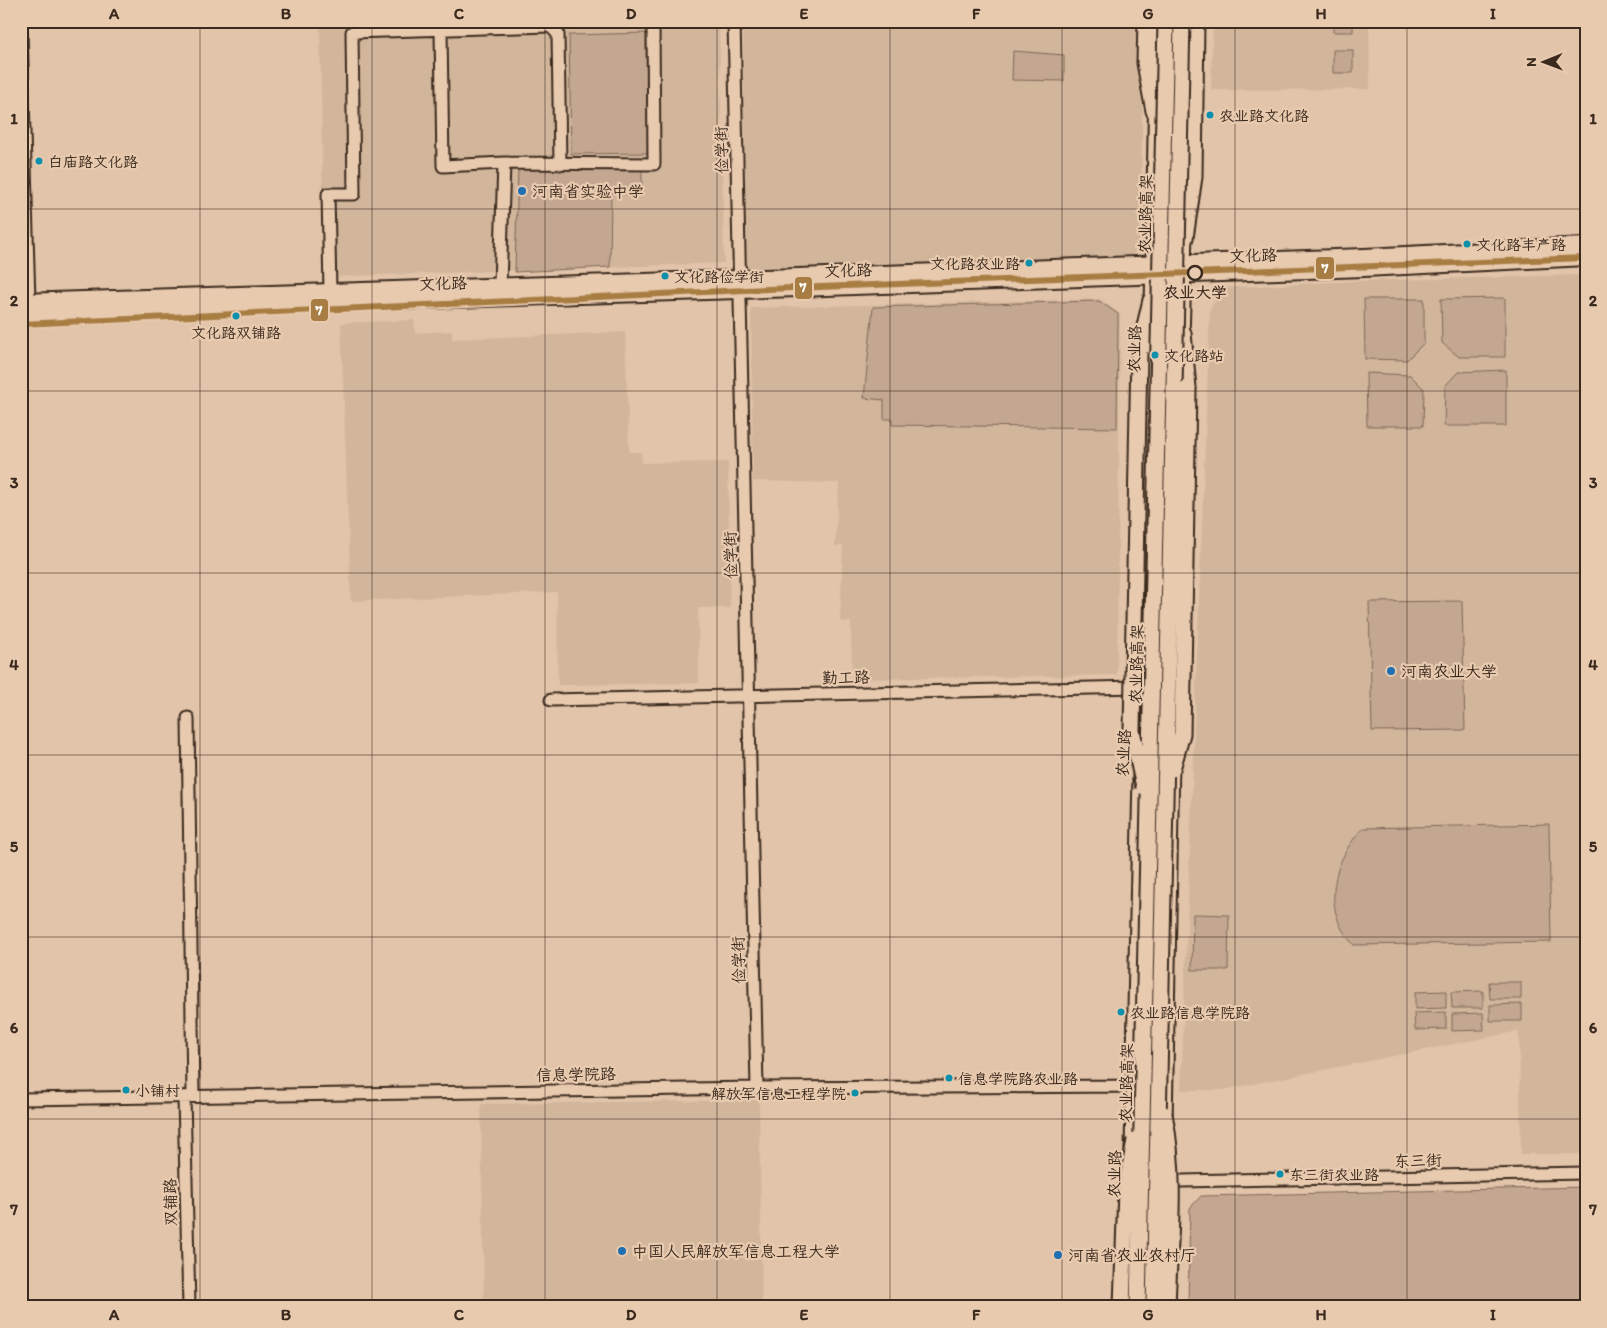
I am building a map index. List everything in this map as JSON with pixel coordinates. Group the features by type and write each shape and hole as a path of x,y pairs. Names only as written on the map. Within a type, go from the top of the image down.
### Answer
{"highway":[{"path":"1146,21 1144,63 1154,111"},
{"name":"农业路高架","path":"1138,1307 1166,21"},
{"name":"农业路高架","path":"1154,1307 1182,21"},
{"path":"1186,238 1194,177 1196,21"},
{"path":"1150,812 1132,730 1139,352 1151,300"},
{"path":"1166,790 1182,734 1188,388 1183,333"},
{"path":"1159,1088 1170,1153 1167,1307"},
{"path":"1122,1307 1126,1190 1143,1100"}],"main road":[{"name":"文化路","path":"1185,269 1586,245"},
{"name":"文化路","path":"21,314 740,284 1586,258"},
{"name":"文化路","path":"25,301 500,285 740,284"}],"street":[{"path":"441,30 443,166 504,163 654,164 653,21"},
{"name":"俭学街","path":"734,21 757,1088"},
{"name":"农业路","path":"1128,1307 1136,827 1142,686 1156,21"},
{"path":"1162,1307 1191,21"},
{"path":"330,291 328,194 354,194 352,32 441,30 550,24 558,34 560,164"},
{"path":"21,30 25,301"},
{"path":"500,285 504,163"},
{"name":"勤工路","path":"551,700 1142,686"},
{"name":"双铺路","path":"188,718 188,1307"},
{"name":"信息学院路","path":"21,1099 757,1088 1132,1086"},
{"name":"东三街","path":"1130,1182 1586,1173"}],"shaded area":[{"name":"河南省实验中学","path":"320,21 719,21 724,263 324,277"},
{"path":"743,21 1144,21 1140,245 1130,258 746,271"},
{"path":"1213,21 1369,21 1370,89 1211,90"},
{"path":"1333,21 1353,21 1353,32 1333,32"},
{"path":"646,33 648,153 571,154 569,35"},
{"path":"1333,50 1353,50 1353,73 1333,73"},
{"path":"1013,51 1064,55 1064,81 1012,80"},
{"path":"518,168 642,169 642,194 611,194 610,267 515,272"},
{"name":"河南农业大学","path":"1586,275 1586,1154 1521,1154 1519,1031 1223,1090 1181,1090 1210,310 1221,288 1357,281"},
{"path":"1505,298 1505,357 1459,357 1442,343 1441,299"},
{"path":"1100,299 1120,314 1117,675 852,679 851,622 840,621 843,546 835,546 839,483 753,481 751,308"},
{"path":"1364,299 1424,299 1424,343 1407,360 1365,359"},
{"path":"1099,301 1118,314 1117,428 892,425 892,419 884,419 884,400 864,398 873,307"},
{"path":"414,320 415,333 452,331 452,339 625,332 629,452 641,452 642,463 728,462 730,608 698,608 699,683 558,685 557,592 351,601 341,323"},
{"path":"1506,370 1506,426 1444,426 1445,386 1458,372"},
{"path":"1366,373 1410,375 1424,389 1423,426 1367,426"},
{"path":"1462,601 1465,730 1372,731 1369,602"},
{"path":"1549,824 1551,942 1354,945 1343,931 1337,917 1334,885 1344,855 1363,828"},
{"path":"1193,914 1229,915 1228,970 1192,970"},
{"path":"1489,982 1521,982 1521,999 1490,999"},
{"path":"1446,991 1446,1008 1415,1009 1415,992"},
{"path":"1483,991 1483,1008 1452,1008 1451,992"},
{"path":"1522,1004 1522,1021 1490,1021 1490,1005"},
{"path":"1446,1012 1446,1029 1415,1030 1414,1013"},
{"path":"1483,1013 1484,1030 1452,1031 1452,1014"},
{"name":"中国人民解放军信息工程大学","path":"759,1100 762,1307 484,1307 481,1104"},
{"path":"1586,1187 1586,1307 1188,1307 1190,1208 1201,1196"}],"transit line":[{"name":"7","path":"21,324 767,289 1586,258"}],"place":[{"name":"农业路文化路","path":"1210,115"},
{"name":"白庙路文化路","path":"39,161"},
{"name":"河南省实验中学","path":"522,191"},
{"name":"文化路丰产路","path":"1467,244"},
{"name":"文化路农业路","path":"1029,263"},
{"name":"农业大学","path":"1195,273"},
{"name":"文化路俭学街","path":"665,276"},
{"name":"文化路双铺路","path":"236,316"},
{"name":"文化路站","path":"1155,355"},
{"name":"河南农业大学","path":"1391,671"},
{"name":"农业路信息学院路","path":"1121,1012"},
{"name":"信息学院路农业路","path":"949,1078"},
{"name":"小铺村","path":"126,1090"},
{"name":"解放军信息工程学院","path":"855,1093"},
{"name":"东三街农业路","path":"1280,1174"},
{"name":"中国人民解放军信息工程大学","path":"622,1251"},
{"name":"河南省农业农村厅","path":"1058,1255"}]}
